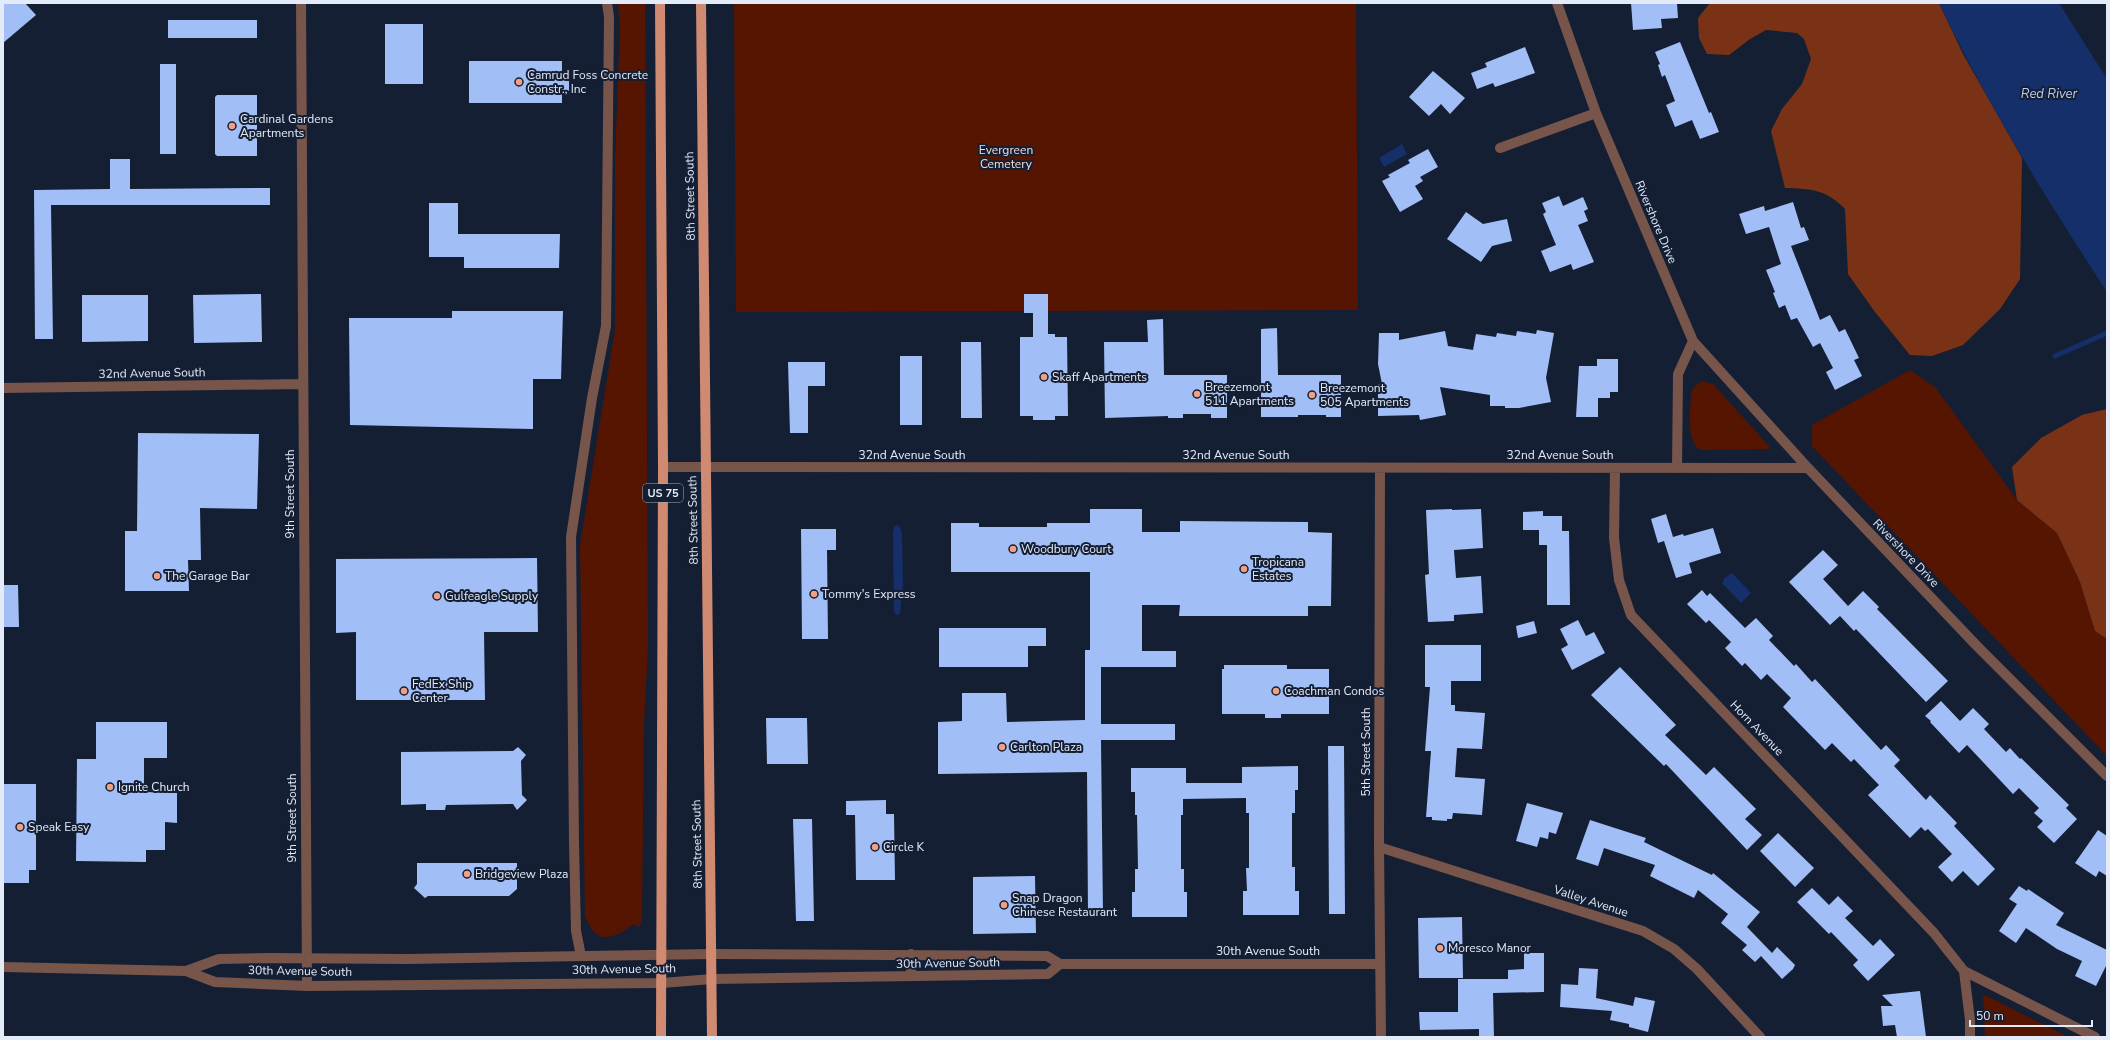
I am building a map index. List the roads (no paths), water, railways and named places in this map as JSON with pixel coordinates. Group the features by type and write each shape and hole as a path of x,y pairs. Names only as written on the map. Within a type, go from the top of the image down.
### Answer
{"main road":[{"name":"US 75","path":"660,3 663,467 661,1037"},
{"name":"8th Street South","path":"701,3 712,1037"}],"street":[{"name":"9th Street South","path":"301,3 302,384 307,986"},
{"path":"580,956 576,931 574,843 571,537 592,398 606,326 609,17 607,3"},
{"name":"Rivershore Drive","path":"1557,3 1596,113 1693,341 1808,468 1976,645 2107,776"},
{"path":"1500,148 1596,113"},
{"path":"1677,468 1678,374 1693,341"},
{"name":"32nd Avenue South","path":"3,388 302,384"},
{"name":"32nd Avenue South","path":"663,467 1808,468"},
{"name":"5th Street South","path":"1380,468 1380,1037"},
{"name":"Horn Avenue","path":"1615,468 1614,538 1619,580 1631,615 1934,933 1964,970 2095,1037"},
{"name":"Valley Avenue","path":"1379,847 1643,932 1674,949 1697,970 1760,1037"},
{"name":"30th Avenue South","path":"3,967 186,970 219,959 407,959 662,954 911,954 1047,956 1060,964 1380,964"},
{"path":"911,954 911,976"},
{"name":"30th Avenue South","path":"186,970 215,982 307,986 662,983 712,979 1048,974 1060,964"},
{"path":"1964,970 1970,1020 1970,1037"}],"water":[{"name":"Red River","path":"1939,3 2059,3 2107,79 2107,292 1997,114 1957,41"},
{"path":"1402,144 1407,154 1384,167 1379,158"},
{"path":"897,525 900,527 902,533 903,583 900,614 897,615 894,612 893,534 894,527"},
{"path":"1732,573 1751,593 1741,603 1722,583 1724,581 1723,579"}],"waterway":[{"path":"2055,356 2107,333"}],"place":[{"name":"Camrud Foss Concrete Constr., Inc","path":"519,82"},
{"name":"Cardinal Gardens Apartments","path":"232,126"},
{"name":"Skaff Apartments","path":"1044,377"},
{"name":"Breezemont 511 Apartments","path":"1197,394"},
{"name":"Breezemont 505 Apartments","path":"1312,395"},
{"name":"Woodbury Court","path":"1013,549"},
{"name":"Tropicana Estates","path":"1244,569"},
{"name":"The Garage Bar","path":"157,576"},
{"name":"Tommy's Express","path":"814,594"},
{"name":"Gulfeagle Supply","path":"437,596"},
{"name":"FedEx Ship Center","path":"404,691"},
{"name":"Coachman Condos","path":"1276,691"},
{"name":"Carlton Plaza","path":"1002,747"},
{"name":"Ignite Church","path":"110,787"},
{"name":"Speak Easy","path":"20,827"},
{"name":"Circle K","path":"875,847"},
{"name":"Bridgeview Plaza","path":"467,874"},
{"name":"Snap Dragon Chinese Restaurant","path":"1004,905"},
{"name":"Moresco Manor","path":"1440,948"}],"park label":[{"name":"Evergreen Cemetery","path":"1006,157"}]}
